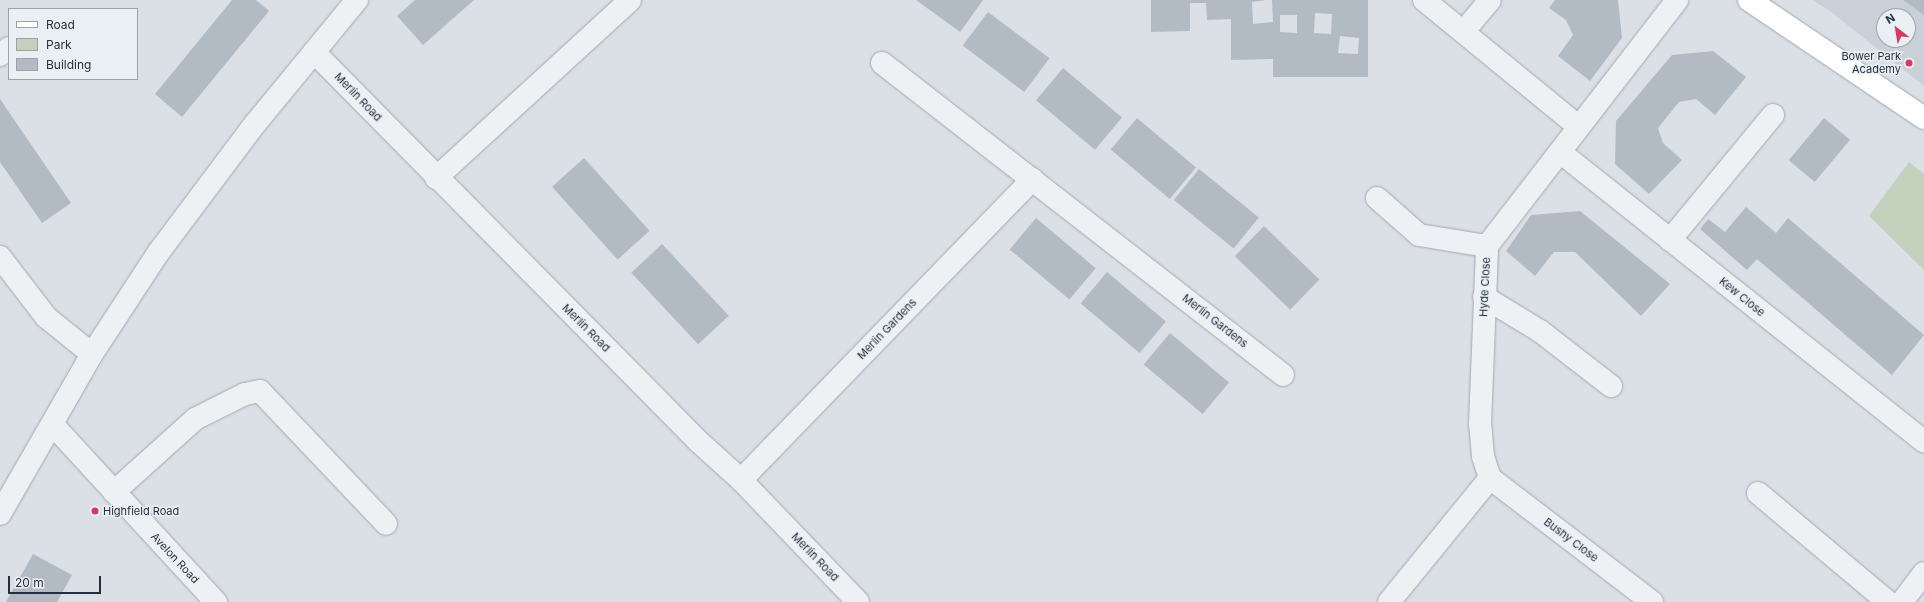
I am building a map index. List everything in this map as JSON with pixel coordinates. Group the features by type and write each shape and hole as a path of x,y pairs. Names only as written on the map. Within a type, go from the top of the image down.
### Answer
{"main road":[{"path":"1749,0 1924,118"}],"street":[{"path":"0,514 53,425 92,354 158,253 255,124 357,0"},
{"path":"436,178 630,0"},
{"path":"1424,0 1464,31 1579,127"},
{"path":"1464,31 1490,0"},
{"name":"Hyde Close","path":"1490,478 1483,456 1480,424 1487,246 1677,0"},
{"path":"0,55 8,49"},
{"name":"Merlin Road","path":"314,52 436,178 741,480 858,602"},
{"name":"Merlin Gardens","path":"882,63 1283,375"},
{"path":"1670,240 1773,115"},
{"name":"Kew Close","path":"1560,152 1924,442"},
{"name":"Merlin Gardens","path":"741,480 1033,179"},
{"path":"1377,198 1419,235 1487,246"},
{"path":"0,257 46,317 92,354"},
{"path":"1484,297 1540,331 1611,386"},
{"path":"114,492 195,419 245,394 260,391 386,524"},
{"name":"Avelon Road","path":"53,425 216,602"},
{"path":"1389,602 1490,478"},
{"name":"Bushy Close","path":"1490,478 1652,602"},
{"path":"1758,494 1888,602"},
{"path":"1902,602 1924,573"}],"shaded area":[{"name":"Bower Park Academy","path":"1812,0 1924,0 1924,86 1876,48 1916,48 1916,8 1876,8 1876,48 1830,11"}],"green space":[{"path":"1909,162 1924,174 1924,270 1869,216"}],"building":[{"path":"232,0 256,0 269,11 182,117 155,94"},
{"path":"415,0 474,0 423,45 397,16"},
{"path":"916,0 983,0 960,32"},
{"path":"1151,0 1266,0 1252,2 1253,24 1273,22 1272,0 1368,0 1368,77 1273,77 1273,59 1231,60 1231,19 1207,20 1206,3 1190,3 1190,31 1151,32","holes":["1315,13 1332,14 1331,34 1314,33","1280,15 1297,15 1297,33 1280,32","1340,36 1359,38 1358,54 1338,53"]},
{"path":"1555,0 1618,0 1622,38 1590,81 1558,56 1573,35 1566,20 1549,8"},
{"path":"1903,0 1924,0 1924,15"},
{"path":"988,12 1049,58 1024,92 963,46"},
{"path":"1713,51 1746,77 1715,115 1696,99 1679,102 1658,128 1663,143 1682,160 1649,194 1615,164 1616,121 1672,55"},
{"path":"1063,68 1122,117 1095,150 1036,100"},
{"path":"0,99 71,203 42,223 0,162"},
{"path":"1137,118 1196,167 1170,199 1111,149"},
{"path":"1824,118 1850,140 1815,182 1789,160"},
{"path":"584,158 650,231 618,260 552,187"},
{"path":"1199,169 1259,217 1234,249 1174,200"},
{"path":"1746,207 1776,233 1788,218 1924,335 1892,375 1757,259 1747,270 1700,229 1708,219 1725,232"},
{"path":"1580,211 1670,284 1641,316 1575,252 1554,252 1535,276 1506,251 1531,215"},
{"path":"1036,218 1096,268 1069,300 1010,249"},
{"path":"1264,226 1319,279 1290,310 1235,256"},
{"path":"662,244 729,316 698,344 631,273"},
{"path":"1107,272 1166,321 1140,353 1081,303"},
{"path":"1170,333 1229,382 1203,414 1144,364"},
{"path":"33,554 72,575 57,602 6,602"}],"place":[{"name":"Bower Park Academy","path":"1909,63"},
{"name":"Highfield Road","path":"95,511"}]}
